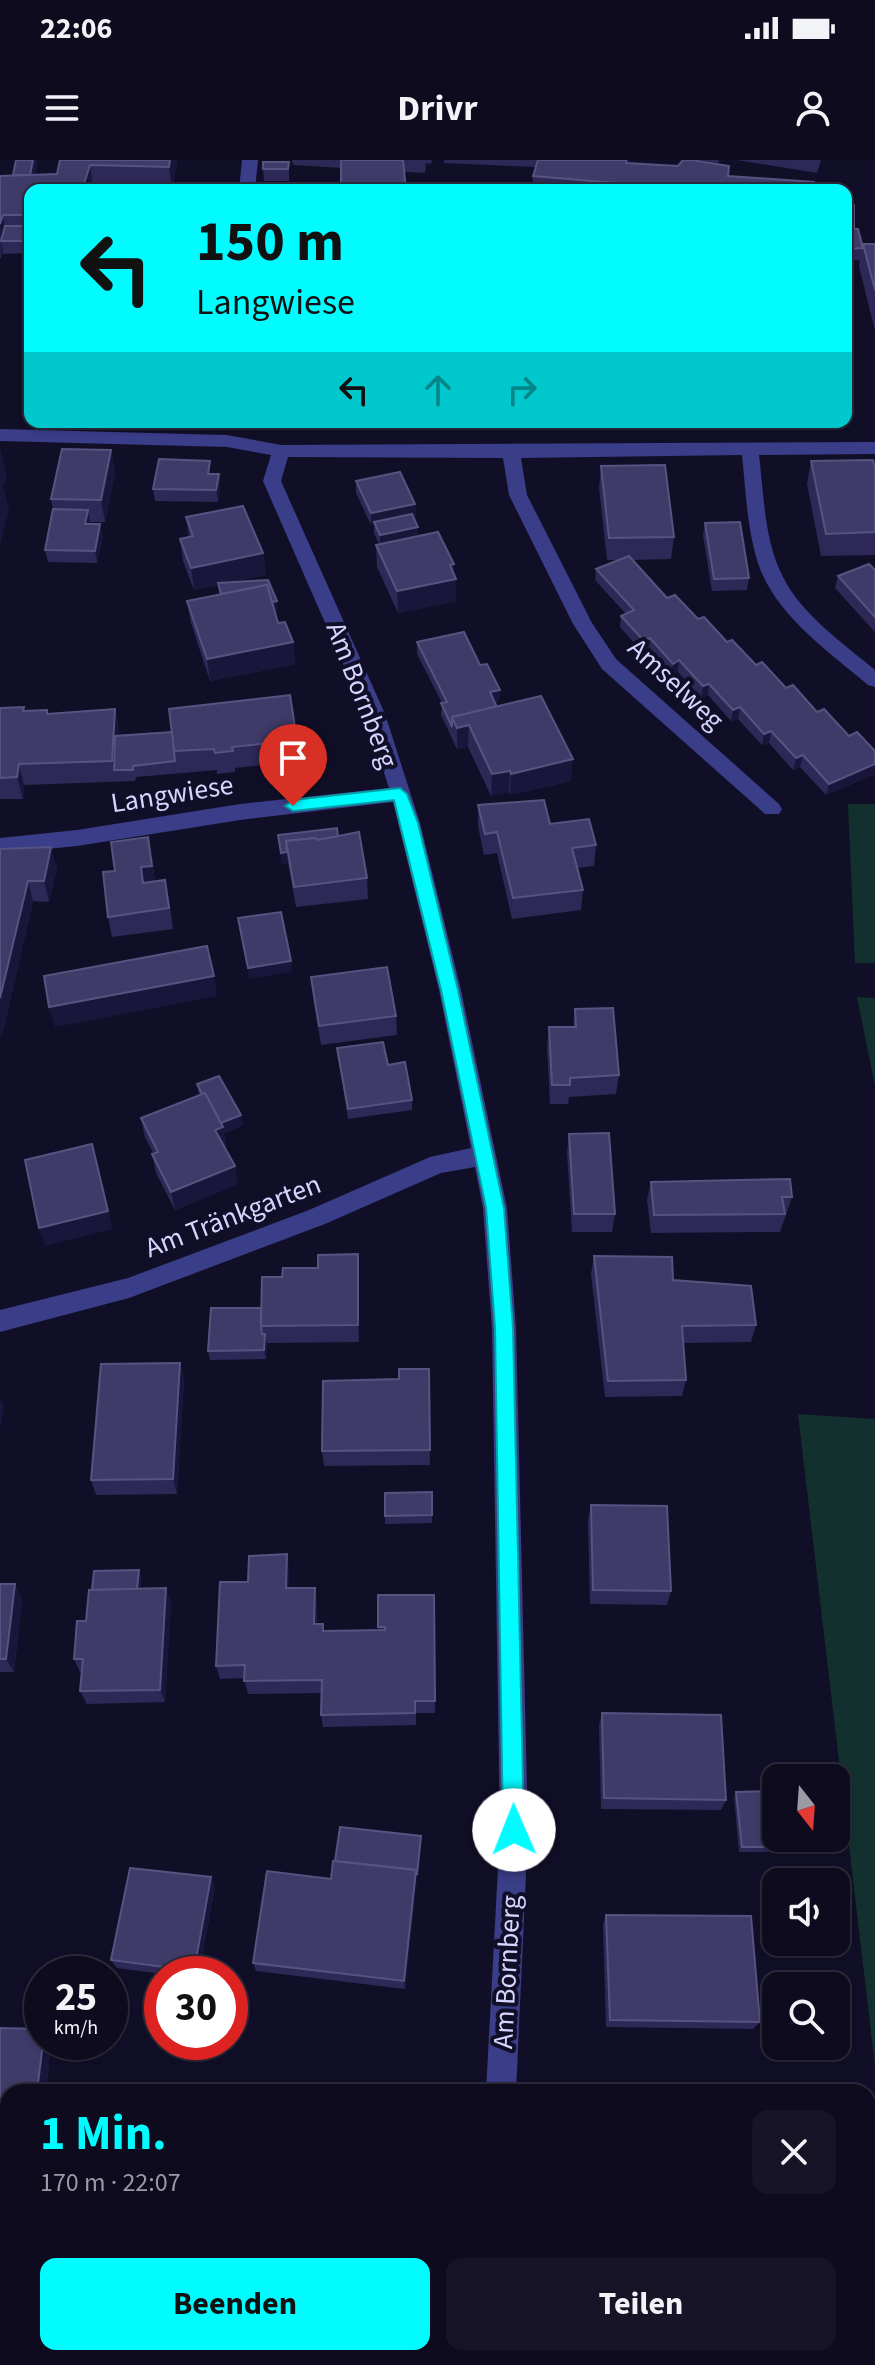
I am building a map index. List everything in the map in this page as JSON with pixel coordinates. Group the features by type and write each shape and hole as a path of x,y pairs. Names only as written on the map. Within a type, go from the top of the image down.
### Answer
{"street":[{"path":"248,184 250,160"},
{"path":"227,428 227,441"},
{"path":"0,435 227,441 281,451 875,448"},
{"path":"750,450 766,560 775,581 798,608 875,680"},
{"name":"Am Bornberg","path":"281,451 272,481 375,714 410,823 450,990 495,1208 504,1328 514,1830 501,2084"},
{"name":"Amselweg","path":"511,452 518,495 583,624 609,664 772,809"},
{"name":"Langwiese","path":"0,846 77,838 240,812 400,794"},
{"name":"Am Tränkgarten","path":"0,1321 129,1288 317,1217 438,1164 483,1156"}],"green space":[{"path":"848,804 875,804 875,963 855,963"},
{"path":"857,997 875,998 875,1086"},
{"path":"798,1414 875,1419 875,2066 850,1852 850,1764 839,1764"}],"building":[{"path":"16,160 33,160 30,175 13,175"},
{"path":"60,160 170,160 169,167 90,165 84,184 24,184 24,215 3,215 0,224 0,176 57,174"},
{"path":"341,160 403,160 405,184 341,184"},
{"path":"538,160 626,160 626,163 678,166 683,160 692,160 729,166 728,176 814,182 628,184 533,176"},
{"path":"263,162 289,162 288,169 263,169"},
{"path":"852,205 854,229 858,229 863,248 852,249"},
{"path":"5,226 24,226 24,241 1,241"},
{"path":"863,244 875,244 875,290"},
{"path":"62,449 111,450 101,500 51,499"},
{"path":"159,459 210,461 208,474 219,474 216,490 153,489"},
{"path":"873,460 875,532 826,534 811,461"},
{"path":"665,465 674,537 609,538 601,466"},
{"path":"400,472 415,504 371,513 356,481"},
{"path":"243,506 263,553 191,568 180,539 193,536 186,517"},
{"path":"53,509 88,510 85,524 100,524 95,551 45,550"},
{"path":"412,514 418,527 380,535 374,522"},
{"path":"740,522 749,578 714,579 705,523"},
{"path":"438,532 454,564 450,565 456,579 397,591 376,545"},
{"path":"629,556 667,598 675,595 698,619 704,617 727,642 732,640 756,665 762,662 786,688 793,685 817,712 824,709 849,736 857,732 875,751 875,764 829,784 803,755 796,758 771,731 764,734 740,707 733,710 709,684 703,686 679,660 673,664 650,638 644,641 621,616 634,610 596,569"},
{"path":"869,564 875,570 875,617 838,576"},
{"path":"268,580 277,601 272,602 267,585 221,594 218,583"},
{"path":"267,585 278,623 285,622 293,642 207,659 187,601"},
{"path":"464,632 480,665 487,664 500,690 490,692 497,707 452,717 452,727 441,703 447,702 417,642"},
{"path":"290,695 297,740 232,747 233,751 215,753 214,749 174,751 169,709"},
{"path":"541,696 573,759 511,774 510,771 492,774 469,725 457,728 452,717"},
{"path":"24,707 23,711 47,710 47,714 115,709 112,761 19,764 17,777 0,778 0,708"},
{"path":"172,732 175,761 133,766 133,770 114,770 115,736"},
{"path":"544,800 550,824 589,819 596,845 572,848 583,890 513,898 497,832 485,834 478,805"},
{"path":"337,828 338,837 286,841 287,852 281,853 278,835"},
{"path":"359,832 367,878 294,887 286,841 318,840"},
{"path":"148,837 152,866 141,867 143,883 165,880 169,908 108,917 103,872 115,871 111,842"},
{"path":"51,847 44,881 28,881 0,998 0,849"},
{"path":"281,912 291,961 248,968 238,918"},
{"path":"207,946 214,976 49,1007 44,976"},
{"path":"387,967 396,1016 319,1026 311,977"},
{"path":"613,1008 619,1075 570,1078 570,1085 552,1085 549,1027 576,1027 575,1009"},
{"path":"383,1042 388,1065 405,1062 412,1100 348,1109 337,1048"},
{"path":"219,1076 241,1115 221,1123 197,1084"},
{"path":"205,1093 223,1127 215,1130 235,1166 171,1192 152,1154 158,1152 141,1118"},
{"path":"609,1133 615,1214 574,1214 569,1134"},
{"path":"92,1144 108,1211 39,1228 25,1160"},
{"path":"790,1179 792,1197 782,1197 785,1214 654,1215 651,1182"},
{"path":"358,1254 358,1325 261,1326 262,1277 282,1277 283,1268 318,1268 318,1255"},
{"path":"594,1256 672,1257 673,1280 751,1286 756,1325 682,1326 686,1380 608,1381"},
{"path":"211,1308 261,1308 264,1350 208,1351"},
{"path":"180,1363 173,1479 91,1480 101,1364"},
{"path":"399,1369 429,1369 430,1450 322,1451 323,1381 399,1379"},
{"path":"432,1492 432,1515 385,1516 385,1493"},
{"path":"591,1505 667,1506 671,1591 593,1590"},
{"path":"287,1554 286,1588 315,1588 314,1624 323,1624 323,1631 385,1630 385,1627 378,1627 378,1595 434,1595 435,1701 415,1701 415,1713 321,1715 322,1680 244,1681 245,1665 216,1666 220,1582 248,1582 249,1556"},
{"path":"139,1570 137,1589 92,1590 94,1571"},
{"path":"0,1584 15,1584 6,1659 0,1659"},
{"path":"166,1588 160,1690 80,1691 83,1659 74,1659 77,1621 86,1621 89,1590"},
{"path":"602,1713 721,1715 726,1800 604,1798"},
{"path":"762,1791 762,1847 742,1847 736,1792"},
{"path":"340,1827 421,1836 417,1875 416,1870 335,1861"},
{"path":"333,1861 416,1870 404,1981 253,1963 267,1871 331,1879"},
{"path":"130,1868 211,1877 197,1956 144,1956 144,1964 128,1962 128,1956 112,1956"},
{"path":"606,1915 751,1916 760,2022 610,2020"},
{"path":"0,2028 24,2029 24,2060 41,2060 38,2084 0,2084"}],"route":[{"path":"293,806 400,794 410,823 450,990 495,1208 504,1328 514,1830"}]}
